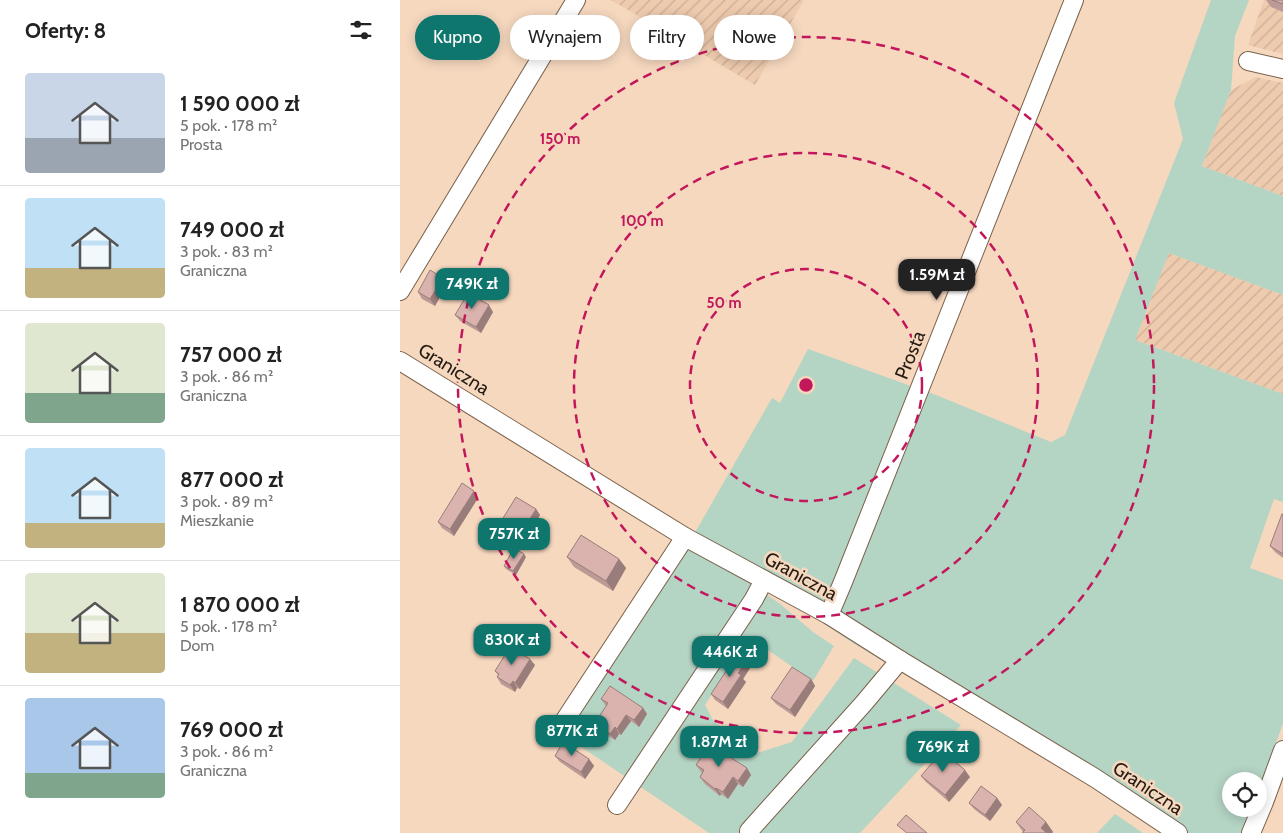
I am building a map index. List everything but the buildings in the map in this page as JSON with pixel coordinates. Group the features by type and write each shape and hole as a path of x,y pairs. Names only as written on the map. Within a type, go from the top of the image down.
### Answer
{"street":[{"path":"400,291 576,0"},
{"name":"Prosta","path":"829,615 1074,0"},
{"path":"1248,61 1283,69"},
{"name":"Graniczna","path":"400,361 685,537 829,615 1095,778 1178,833"},
{"path":"559,729 685,537"},
{"path":"617,805 754,599 764,580"},
{"path":"749,831 900,660"},
{"path":"1251,833 1283,750"}],"shaded area":[{"path":"611,0 804,0 794,17 794,15 714,15 714,60 769,60 755,85 704,55 704,15 636,15"},
{"path":"1264,0 1283,0 1283,54 1248,45"},
{"path":"1256,77 1283,83 1283,196 1202,166 1231,90"},
{"path":"1169,253 1283,295 1283,394 1135,340"}],"green space":[{"path":"1211,0 1249,0 1235,36 1231,90 1202,166 1283,196 1283,295 1169,253 1135,340 1283,394 1283,502 1274,499 1250,568 1283,580 1283,723 1266,772 1222,772 1222,817 1250,817 1244,833 1173,833 958,703 853,643 693,536 772,398 780,403 808,349 936,395 1051,442 1065,435 1183,139 1174,103"},
{"path":"687,547 694,547 779,603 813,632 834,646 813,681 749,637 705,705 713,720 754,754 792,742 854,658 961,725 860,833 709,833 562,734"},
{"path":"1115,814 1143,833 1097,833"}]}
